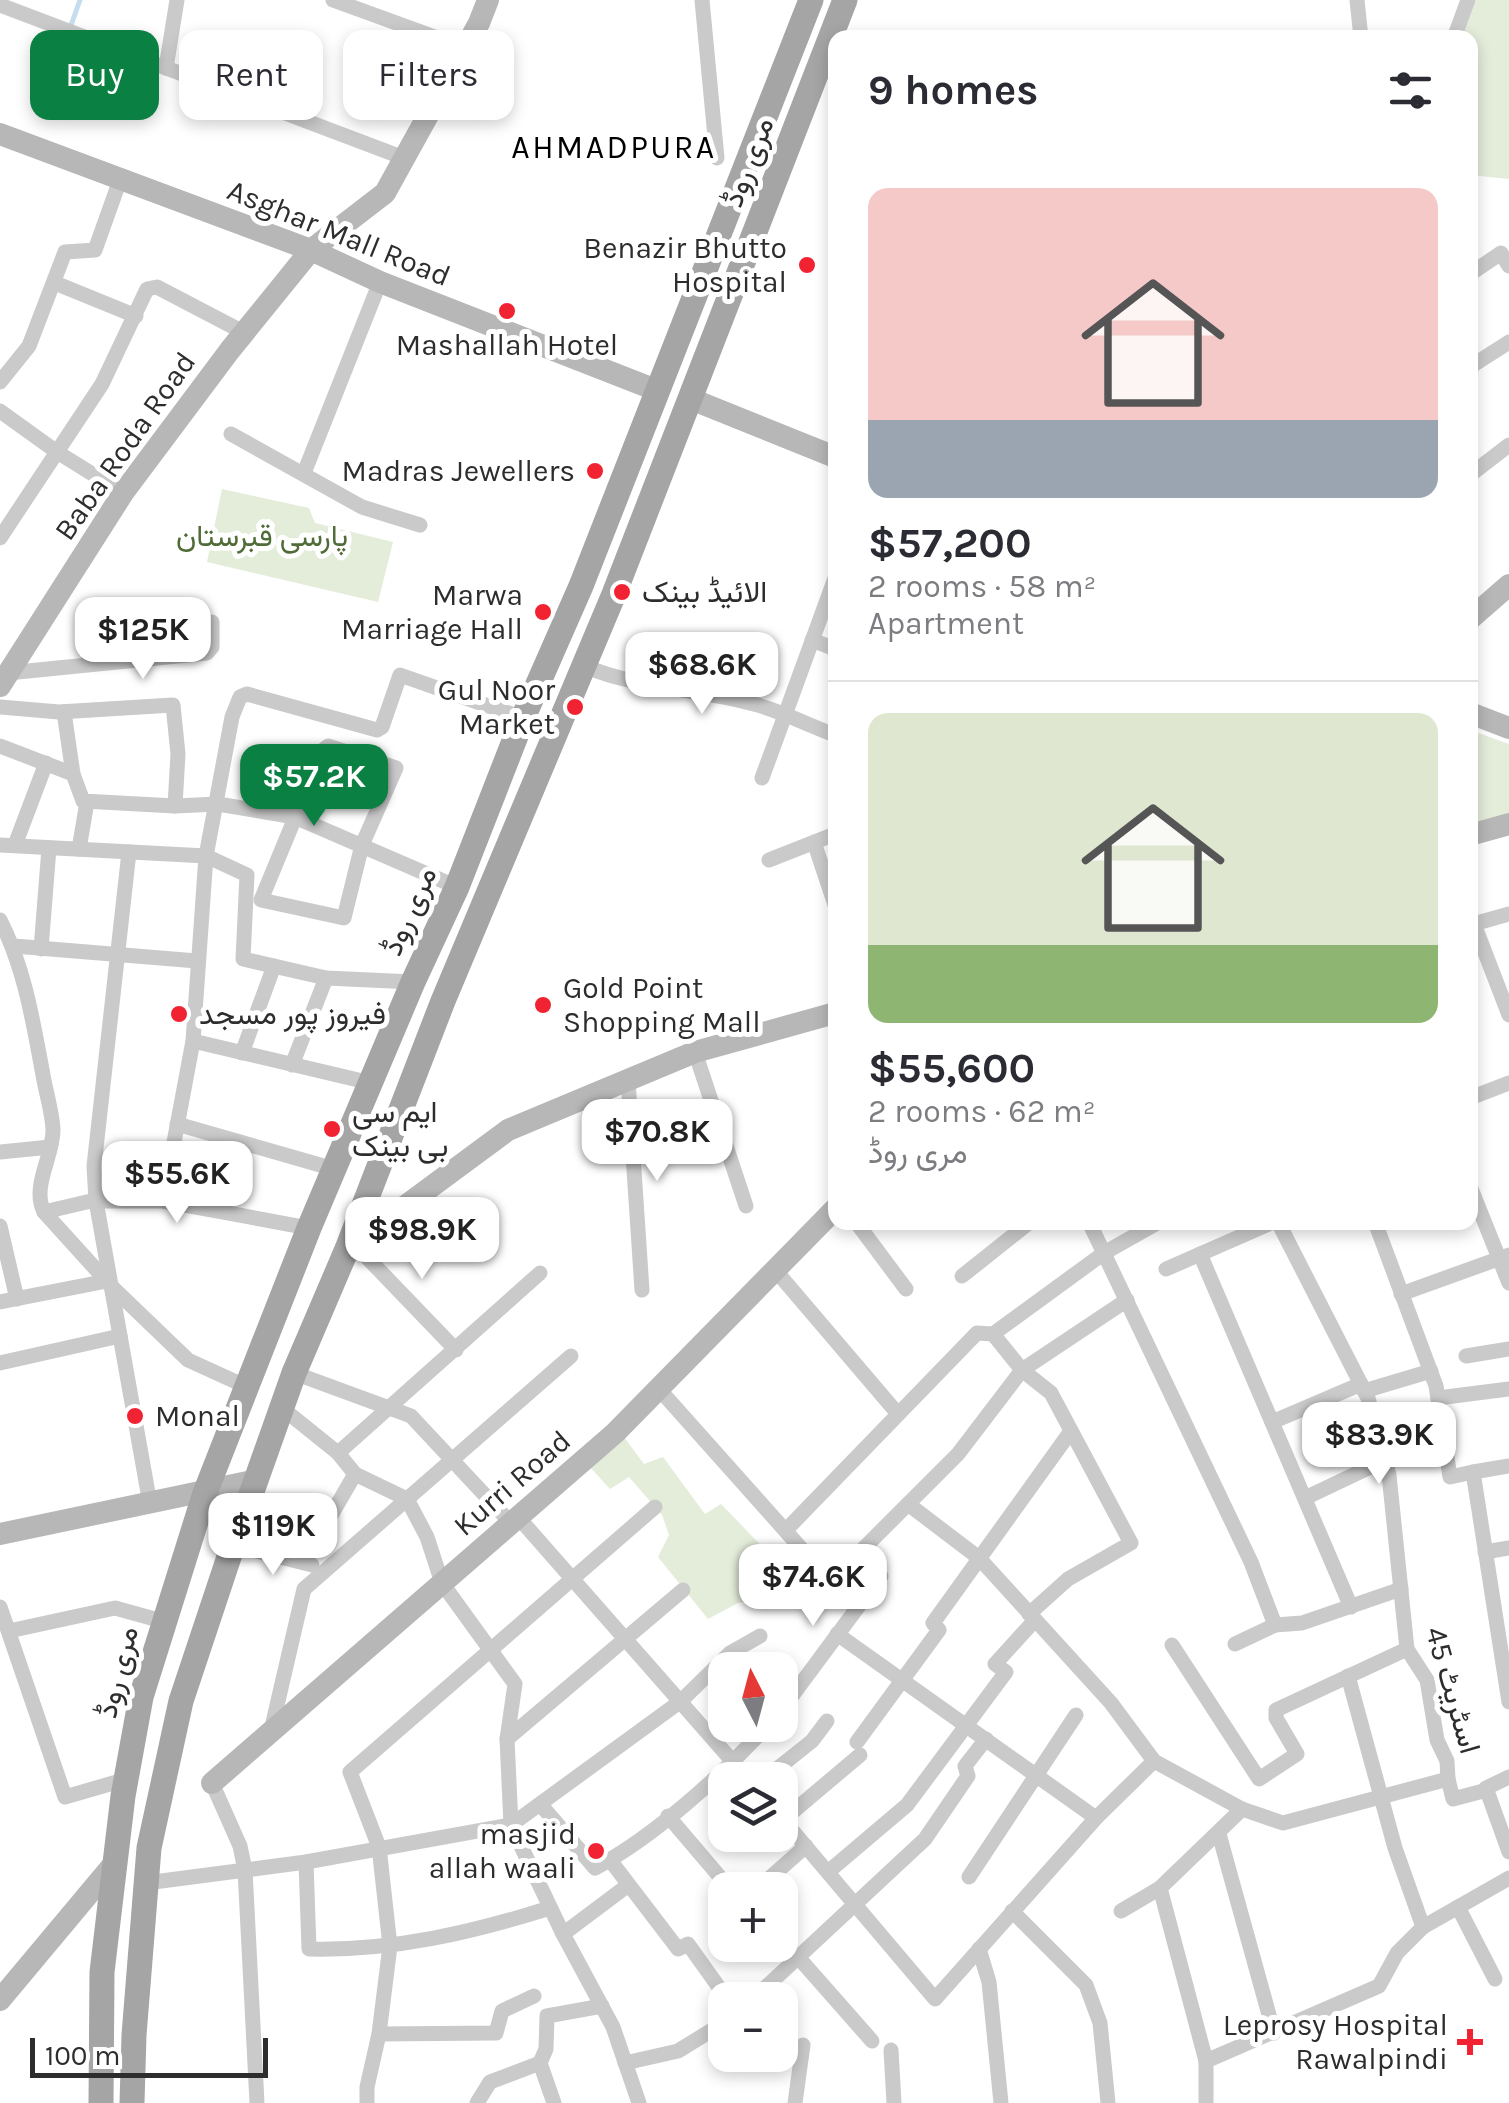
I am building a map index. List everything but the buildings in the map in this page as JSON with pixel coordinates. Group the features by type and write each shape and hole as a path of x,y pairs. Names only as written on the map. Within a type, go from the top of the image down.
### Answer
{"main road":[{"name":"مری روڈ","path":"101,2103 102,1972 112,1866 141,1696 205,1493 244,1386 334,1168 412,982 457,887 523,718 581,586 812,0"},
{"name":"مری روڈ","path":"832,30 844,0"},
{"name":"مری روڈ","path":"132,2103 149,1848 181,1700 233,1545 294,1373 351,1247 443,1001 584,666 828,42"}],"street":[{"path":"166,68 176,0"},
{"path":"333,0 372,6 425,30"},
{"name":"Baba Roda Road","path":"474,30 488,0"},
{"path":"702,0 717,158"},
{"path":"1357,0 1360,30"},
{"path":"1457,30 1468,0"},
{"path":"0,5 404,158"},
{"name":"Baba Roda Road","path":"4,680 123,493 310,250 385,193 425,120"},
{"name":"Asghar Mall Road","path":"0,134 310,250 380,282 656,390"},
{"path":"0,382 30,346 66,252 95,250 120,180"},
{"path":"1478,269 1501,253 1509,266"},
{"path":"304,473 380,282"},
{"path":"56,283 136,316"},
{"path":"0,538 102,384 148,289 157,287 245,333"},
{"path":"1478,362 1509,342"},
{"path":"691,399 828,454"},
{"path":"0,411 123,493"},
{"path":"231,434 362,507 420,525"},
{"path":"1478,469 1509,446"},
{"path":"1478,611 1509,584"},
{"path":"762,778 828,597"},
{"path":"4,680 207,653 212,647 212,622"},
{"path":"812,640 828,646"},
{"path":"584,666 611,678 755,704 828,732"},
{"path":"163,1200 193,1041 206,856 232,717 244,694 377,730 382,726 400,675 523,718"},
{"path":"0,706 64,712 173,705 178,754 175,806"},
{"path":"64,712 72,774 82,802 218,804 294,818 457,887"},
{"path":"1478,715 1509,728"},
{"path":"0,746 72,774"},
{"path":"328,746 396,768 362,844 344,918 261,900 328,746"},
{"path":"46,764 8,845 206,856 247,875 243,958 326,978 412,982"},
{"path":"79,849 87,802"},
{"path":"1478,833 1509,824"},
{"path":"770,860 828,837"},
{"path":"814,842 828,884"},
{"path":"41,949 50,848"},
{"path":"129,852 94,1166 109,1284 150,1504"},
{"path":"1478,922 1509,914"},
{"path":"0,920 14,946 28,996 53,1131 41,1188 44,1212 109,1284 188,1360 244,1386"},
{"path":"1478,939 1509,1015"},
{"path":"14,946 197,961"},
{"path":"242,1053 274,966"},
{"path":"292,1065 326,978"},
{"path":"456,1350 351,1247 508,1130 696,1052 828,1015"},
{"path":"193,1041 370,1083"},
{"path":"696,1052 746,1206"},
{"path":"628,1080 642,1290"},
{"path":"1478,1095 1509,1084"},
{"path":"177,1124 334,1168"},
{"path":"0,1152 50,1147"},
{"path":"44,1212 96,1201 163,1200 310,1228"},
{"path":"1478,1203 1504,1257 1509,1284"},
{"name":"Kurri Road","path":"212,1783 616,1433 828,1216"},
{"path":"0,1226 17,1298"},
{"path":"862,1230 906,1290"},
{"path":"962,1276 1020,1230"},
{"path":"1093,1230 1251,1562 1275,1625"},
{"path":"786,1530 977,1333 994,1334 1104,1253 1145,1230"},
{"path":"1166,1269 1257,1230"},
{"name":"اسٹریٹ 45","path":"1280,1230 1362,1387 1385,1460 1407,1648 1427,1680 1437,1740 1448,1762 1448,1779"},
{"path":"1378,1230 1431,1371 1450,1478 1509,1466"},
{"path":"1200,1254 1351,1607"},
{"path":"1402,1294 1504,1257"},
{"path":"338,1454 540,1272"},
{"path":"776,1272 898,1414"},
{"path":"0,1302 109,1284"},
{"path":"862,1551 958,1454 1022,1370 1127,1300"},
{"path":"828,1872 907,1805 1006,1672 995,1664 1032,1617 1068,1579 1130,1543 1051,1392 1022,1370 994,1334"},
{"path":"0,1363 120,1336"},
{"path":"1466,1356 1509,1349"},
{"path":"271,1734 304,1589 571,1356"},
{"path":"1272,1422 1362,1387 1431,1371"},
{"path":"294,1373 411,1416 572,1578 734,1762 752,1742"},
{"path":"659,1389 807,1555 866,1595"},
{"path":"1438,1398 1509,1389"},
{"path":"282,1408 356,1474 407,1499 427,1537 442,1582 515,1684 507,1739 511,1825 562,1934 602,2006 639,2103"},
{"path":"798,1803 858,1749 939,1630 933,1623 1071,1430"},
{"path":"1304,1498 1385,1460 1446,1450"},
{"path":"1472,1472 1504,1642 1509,1702"},
{"path":"304,1562 356,1474"},
{"path":"0,1534 257,1480"},
{"path":"908,1504 980,1558 1112,1703 1154,1761 1242,1810 1283,1823 1448,1779 1453,1800 1487,1790 1509,1777"},
{"path":"368,2103 367,2087 390,1946 379,1847 350,1772 655,1506"},
{"path":"233,1545 325,1570"},
{"path":"1486,1552 1509,1548"},
{"path":"798,1687 881,1576"},
{"path":"1234,1644 1275,1625 1302,1624 1401,1589"},
{"path":"507,1739 683,1590"},
{"path":"0,1607 65,1797 127,1779"},
{"path":"9,1631 115,1608 162,1622"},
{"path":"837,1634 1096,1818"},
{"path":"146,1883 306,1862 511,1825 681,1700 730,1653 760,1636"},
{"path":"1172,1644 1259,1779 1296,1754 1274,1714 1407,1648"},
{"path":"1348,1676 1381,1799 1424,1927"},
{"path":"969,1877 1076,1714"},
{"path":"786,1762 812,1741 827,1721"},
{"path":"872,2041 798,1957 925,1839 968,1776 965,1766 986,1740"},
{"path":"798,1837 935,1999 1096,1818 1154,1761"},
{"path":"212,1783 240,1846 246,1870 258,2103"},
{"path":"540,1804 595,1868 708,1783"},
{"path":"1487,1790 1509,1852"},
{"path":"1122,1911 1160,1888 1242,1810"},
{"path":"668,1816 716,1872"},
{"path":"1219,1834 1274,2033"},
{"path":"776,1872 806,1846"},
{"path":"610,1860 678,1949 688,1944 715,1982"},
{"path":"306,1862 309,1949 358,1950 476,1932 550,1908"},
{"path":"0,1999 112,1866"},
{"path":"1206,2062 1379,1986 1396,1953 1424,1927 1509,1878"},
{"path":"562,1934 627,1886"},
{"path":"1160,1888 1206,2062 1206,2103"},
{"path":"1458,1907 1494,1980"},
{"path":"1012,1912 1086,1984 1100,2023 1108,2103"},
{"path":"979,1949 989,1982 1002,2103"},
{"path":"771,1982 793,1962"},
{"path":"378,2034 496,2034 502,2010 534,1996"},
{"path":"554,2103 540,2064 546,2049 547,2016 602,2006"},
{"path":"625,2063 678,2052 708,2033"},
{"path":"795,2103 803,2046"},
{"path":"891,2050 894,2103"},
{"path":"477,2103 490,2082 540,2064"}],"green space":[{"path":"1476,0 1509,0 1509,179 1478,176 1478,30 1465,30"},
{"name":"پارسی قبرستان","path":"222,489 309,508 315,523 393,542 378,602 207,562"},
{"path":"1478,733 1509,744 1509,816 1478,825"},
{"path":"624,1437 644,1464 663,1457 705,1514 721,1504 781,1566 782,1596 738,1603 708,1619 658,1557 669,1535 662,1515 629,1477 610,1489 589,1466"}],"waterway":[{"path":"69,30 80,0"}],"place":[{"name":"Benazir Bhutto Hospital","path":"807,265"},
{"name":"Mashallah Hotel","path":"507,311"},
{"name":"Madras Jewellers","path":"595,471"},
{"name":"الائیڈ بینک","path":"622,592"},
{"name":"Marwa Marriage Hall","path":"543,612"},
{"name":"Gul Noor Market","path":"575,707"},
{"name":"Gold Point Shopping Mall","path":"543,1005"},
{"name":"فیروز پور مسجد","path":"179,1014"},
{"name":"ایم سی بی بینک","path":"332,1129"},
{"name":"Monal","path":"135,1416"},
{"name":"masjid allah waali","path":"596,1851"},
{"name":"Leprosy Hospital Rawalpindi","path":"1470,2042"}],"district":[{"name":"AHMADPURA","path":"614,147"}]}
